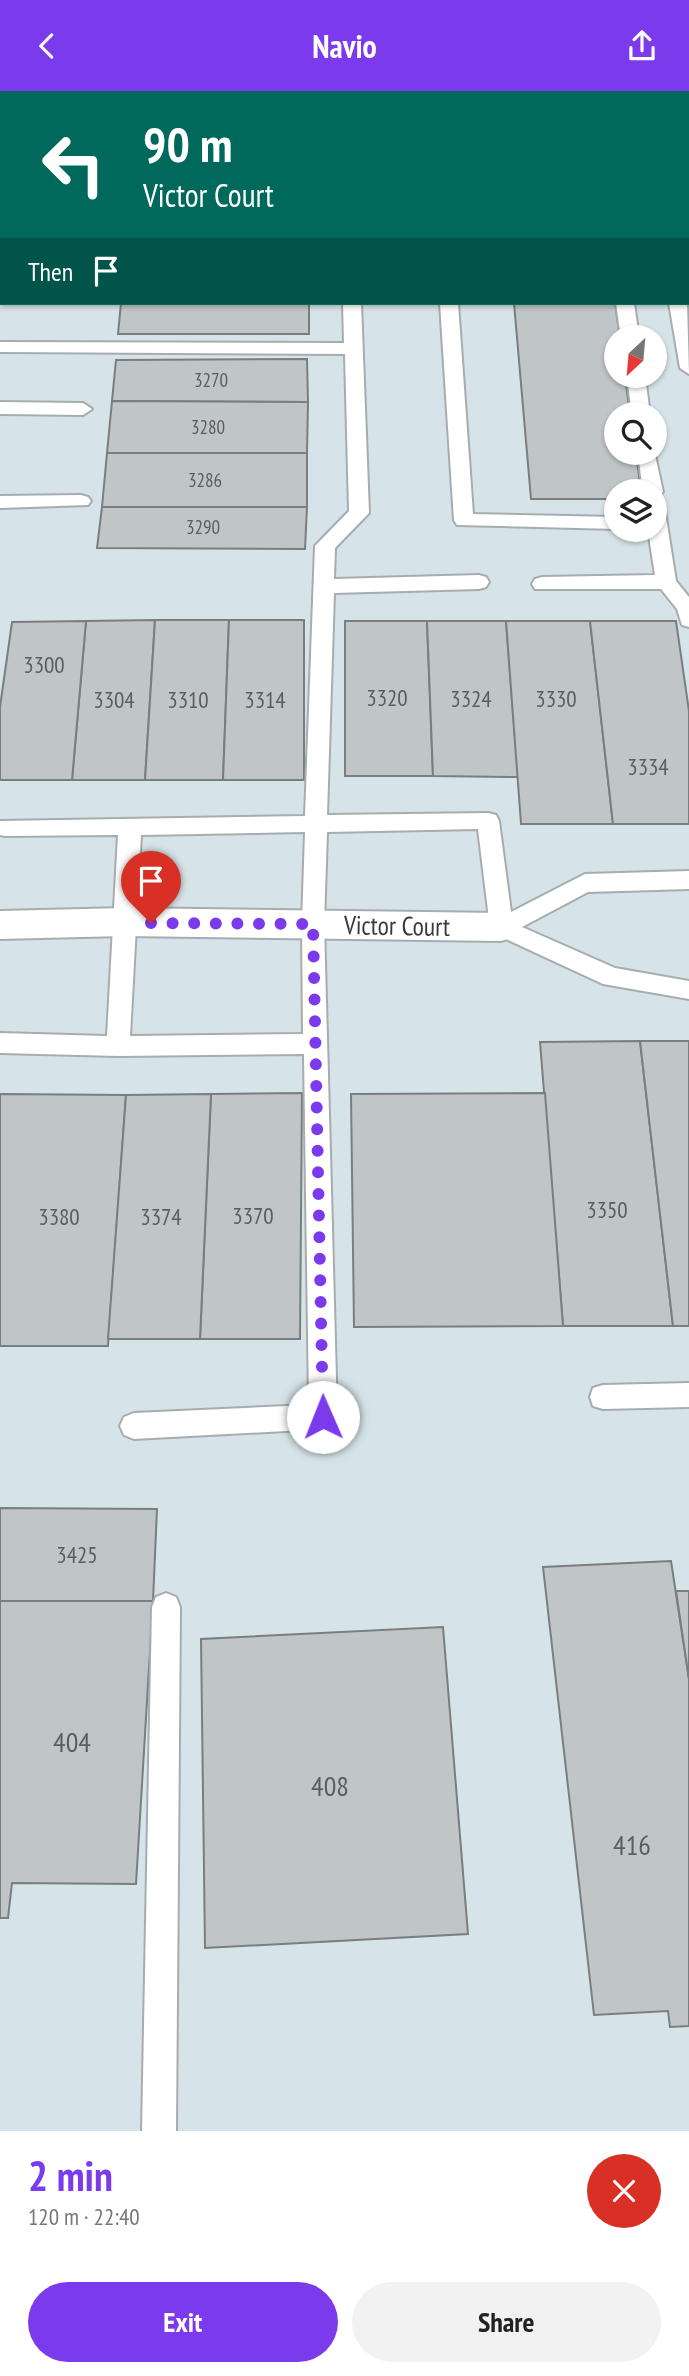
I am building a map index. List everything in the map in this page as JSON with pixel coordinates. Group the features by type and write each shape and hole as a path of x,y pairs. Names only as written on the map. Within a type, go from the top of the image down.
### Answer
{"street":[{"name":"Victor Court","path":"0,925 124,922 501,927"}],"lane":[{"path":"134,1426 323,1417 313,924 326,546 359,513 352,305"},
{"path":"449,305 464,520 604,523"},
{"path":"625,305 628,325"},
{"path":"678,305 689,368"},
{"path":"0,347 354,349"},
{"path":"0,408 83,409"},
{"path":"0,502 81,501"},
{"path":"659,542 666,582 687,608 689,620"},
{"path":"324,586 479,582"},
{"path":"542,584 666,582"},
{"path":"5,828 488,821 501,927"},
{"path":"118,1046 130,827"},
{"path":"501,927 585,883 689,880"},
{"path":"501,927 611,977 689,990"},
{"path":"0,1044 316,1044"},
{"path":"603,1397 689,1395"},
{"path":"159,2131 166,1607"}],"shaded area":[{"path":"0,305 689,305 689,2131 0,2131"}],"building":[{"path":"121,305 309,305 309,334 118,334"},
{"path":"514,305 615,305 618,325 604,325 604,389 627,389 628,402 604,402 604,465 638,465 639,479 604,479 604,499 531,499"},
{"path":"307,359 308,402 112,401 116,360"},
{"path":"112,401 308,402 307,453 107,453"},
{"path":"107,453 307,453 307,507 102,507"},
{"path":"102,507 307,507 305,549 97,548"},
{"path":"155,620 145,780 72,780 86,621"},
{"path":"155,620 229,620 223,780 145,780"},
{"path":"229,620 304,620 304,780 223,780"},
{"path":"86,621 72,780 0,780 0,707 12,622"},
{"path":"345,621 427,621 433,776 345,776"},
{"path":"427,621 506,621 518,777 433,776"},
{"path":"506,621 590,621 613,824 521,824"},
{"path":"590,621 676,621 689,711 689,824 613,824"},
{"path":"640,1041 673,1326 563,1326 540,1042"},
{"path":"640,1041 689,1041 689,1326 673,1326"},
{"path":"302,1093 300,1339 200,1339 211,1094"},
{"path":"545,1093 563,1326 354,1327 351,1094"},
{"path":"0,1094 126,1095 108,1346 0,1346"},
{"path":"211,1094 200,1339 108,1339 126,1095"},
{"path":"0,1508 157,1509 153,1601 0,1601"},
{"path":"671,1561 689,1679 689,2026 670,2027 668,2011 594,2015 543,1567"},
{"path":"676,1591 689,1591 689,1679"},
{"path":"0,1601 153,1601 136,1884 12,1883 8,1918 0,1918"},
{"path":"443,1627 468,1934 205,1948 201,1639"}],"route":[{"path":"151,923 313,924 323,1417"}]}
